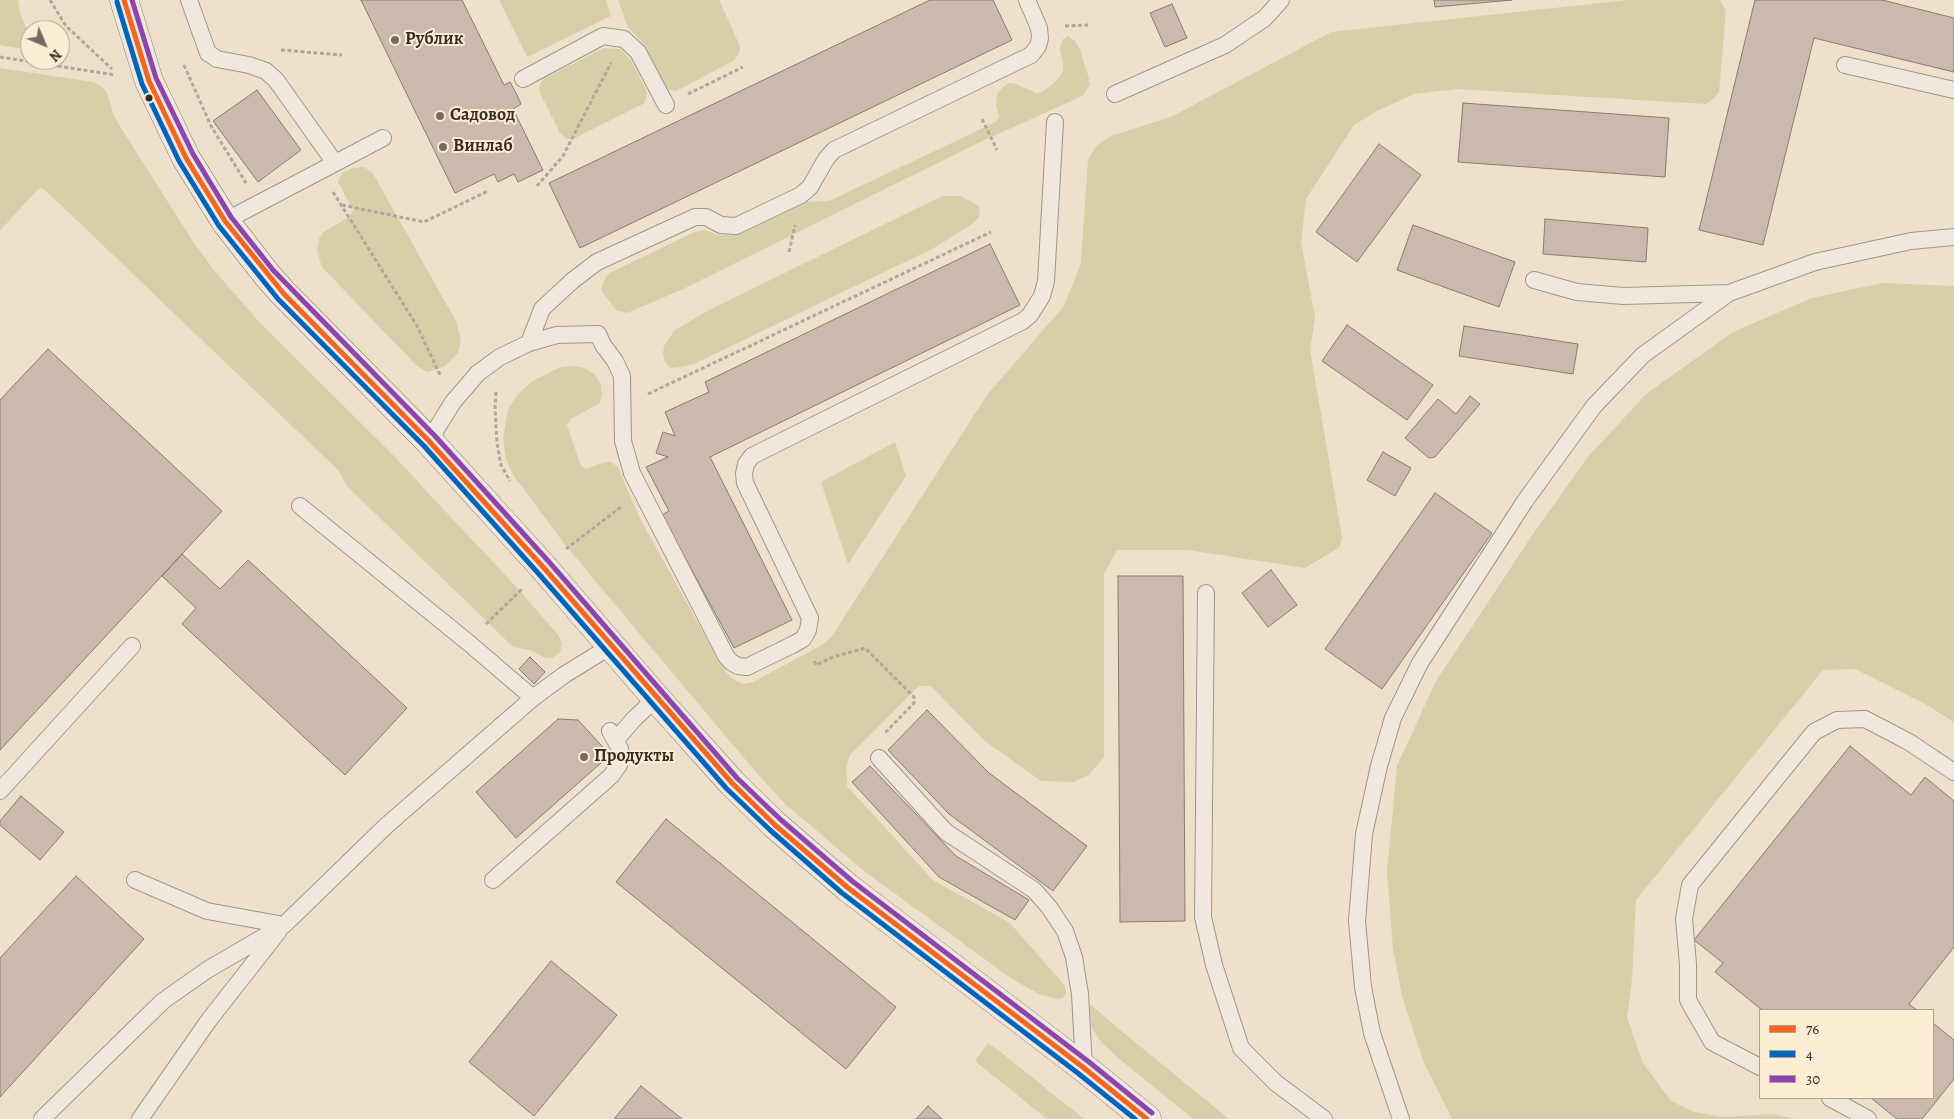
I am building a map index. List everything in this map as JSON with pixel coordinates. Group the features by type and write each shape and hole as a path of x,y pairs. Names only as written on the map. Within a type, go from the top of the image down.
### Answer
{"main road":[{"path":"124,0 155,96 186,158 225,221 284,294 429,440 732,783 775,825 833,874 1148,1119"}],"lane":[{"path":"189,0 203,44 208,53 217,59 249,64 266,72 276,80 335,163"},
{"path":"528,343 542,310 572,281 598,262 695,217 706,217 721,225 736,226 801,195 810,187 826,159 834,150 1031,55 1038,46 1040,38 1039,28 1027,0"},
{"path":"1115,94 1225,45 1264,18 1281,0"},
{"path":"523,79 603,36 624,39 638,52 666,105"},
{"path":"1845,65 1954,90"},
{"path":"429,440 453,402 478,373 500,357 528,343 557,335 598,334 622,376 623,441 632,473 726,656 738,666 747,667 803,639 808,630 810,618 745,483 746,464 752,456 1023,321 1030,315 1040,301 1046,280 1055,122"},
{"path":"225,221 383,138"},
{"path":"1401,1119 1372,1033 1363,987 1357,921 1364,834 1393,718 1425,654 1525,501 1594,406 1643,354 1729,293 1815,262 1911,241 1954,237"},
{"path":"1534,280 1577,292 1623,296 1729,293"},
{"path":"300,506 470,644 533,698"},
{"path":"1206,593 1203,917 1214,965 1241,1048 1276,1083 1324,1119"},
{"path":"0,791 132,646"},
{"path":"140,1119 209,1020 284,925 387,824 533,698 564,675 612,646"},
{"path":"493,880 611,776 619,764 620,749 613,736 656,698"},
{"path":"1759,1066 1712,1042 1688,1000 1688,964 1684,920 1690,884 1814,732 1837,720 1865,718 1909,742 1954,772"},
{"path":"879,758 946,832 1034,890 1055,915 1065,931 1074,957 1080,994 1084,1068"},
{"path":"135,880 207,911 284,925"},
{"path":"42,1119 163,1001 208,970 284,925"},
{"path":"1832,1099 1868,1119"}],"path":[{"path":"0,57 120,76 87,48 66,26 50,0"},
{"path":"536,186 563,156 624,39"},
{"path":"181,59 211,126 258,203"},
{"path":"686,95 743,67"},
{"path":"982,119 996,150"},
{"path":"453,402 417,326 341,204 424,222 488,191"},
{"path":"622,406 991,232"},
{"path":"500,357 495,407 497,443 501,464 515,487"},
{"path":"544,568 564,550 641,491"},
{"path":"505,605 524,586"},
{"path":"833,657 864,648 914,697 914,703 874,744 872,750 879,758"}],"shaded area":[{"path":"0,0 18,0 23,20 20,20 20,48 0,45"},
{"path":"499,0 606,0 611,16 527,57"},
{"path":"618,0 719,0 740,46 739,54 733,61 676,91 669,90 664,85 645,45 628,27"},
{"path":"1628,0 1720,0 1726,11 1719,92 1714,99 1705,104 1457,89 1414,94 1377,111 1354,125 1306,199 1301,242 1315,317 1310,350 1342,537 1340,547 1305,568 1188,550 1117,550 1104,574 1104,757 1089,775 1073,782 1041,781 985,741 931,686 919,686 850,755 846,768 847,786 933,880 1010,923 1065,986 1066,992 1064,997 1059,999 1041,995 1012,979 864,871 785,804 749,764 566,546 514,476 506,460 503,438 508,410 517,395 531,382 561,367 584,368 594,374 601,384 602,395 600,403 571,419 567,425 581,466 586,469 611,462 618,467 639,517 724,670 733,679 743,684 753,682 822,645 832,636 987,395 1064,306 1081,263 1088,160 1096,146 1111,136 1171,117 1331,32"},
{"path":"1068,36 1075,41 1080,50 1088,75 1090,85 1082,96 976,144 681,290 627,313 616,310 601,290 604,280 609,273 695,232 704,230 719,235 738,234 807,202 829,201 996,122 999,116 996,106 997,94 1009,83 1036,93 1042,92 1053,84 1063,72 1060,50 1062,40"},
{"path":"604,48 620,49 631,60 647,92 645,103 575,138 567,139 560,133 539,91 540,83 545,78"},
{"path":"0,68 93,82 101,86 107,93 114,116 121,128 192,240 213,269 260,323 392,454 520,591 559,636 562,644 560,652 552,658 545,658 532,651 514,647 510,644 346,485 339,471 45,190 40,188 35,192 0,231"},
{"path":"364,167 372,172 456,321 461,339 458,353 445,366 427,372 417,366 322,267 317,251 319,239 324,232 349,217 353,210 338,182 342,173 353,168"},
{"path":"942,196 960,196 979,206 980,215 975,222 934,248 694,364 671,368 665,362 664,346 675,330 711,309"},
{"path":"1882,283 1954,286 1954,722 1925,704 1855,669 1823,670 1636,900 1632,979 1627,1018 1643,1063 1671,1101 1694,1112 1724,1117 1772,1114 1796,1119 1452,1119 1424,1063 1402,996 1393,949 1387,872 1397,766 1436,681 1533,534 1587,458 1646,394 1733,332 1812,298"},
{"path":"895,442 906,476 848,564 821,482"},
{"path":"1090,1004 1229,1119 1193,1119 1116,1056 1102,1043 1091,1027"},
{"path":"988,1043 1084,1119 1047,1119 975,1061"}],"building":[{"path":"361,0 462,0 504,85 510,82 516,93 521,104 513,109 543,170 518,182 514,174 498,182 494,174 455,193"},
{"path":"930,0 993,0 1012,40 580,248 549,183"},
{"path":"1434,0 1512,0 1435,7"},
{"path":"1755,0 1882,0 1954,18 1954,72 1814,38 1763,245 1699,230"},
{"path":"1172,4 1187,38 1165,47 1150,13"},
{"path":"257,90 301,150 258,182 213,121"},
{"path":"1463,103 1669,118 1665,177 1458,162"},
{"path":"1379,144 1421,175 1357,262 1316,232"},
{"path":"1545,219 1648,228 1646,262 1543,254"},
{"path":"1413,225 1515,262 1499,307 1397,270"},
{"path":"990,244 1020,305 710,457 792,620 734,648 662,515 669,511 646,467 668,457 656,453 663,432 675,436 665,412 709,392 705,382"},
{"path":"1347,325 1433,385 1407,420 1322,361"},
{"path":"1464,326 1578,344 1573,374 1459,356"},
{"path":"48,349 222,511 0,750 0,400"},
{"path":"1470,396 1480,404 1435,457 1429,458 1405,438 1438,399 1456,414"},
{"path":"1383,452 1411,468 1395,496 1367,480"},
{"path":"1435,493 1492,533 1382,689 1325,649"},
{"path":"182,554 220,589 248,560 407,708 345,775 182,624 196,608 162,576"},
{"path":"1271,570 1297,605 1268,627 1242,593"},
{"path":"1118,576 1183,576 1185,921 1120,922"},
{"path":"530,657 545,672 534,684 519,669"},
{"path":"927,710 989,773 1087,846 1053,891 949,814 888,750"},
{"path":"558,719 578,720 610,755 516,838 476,792"},
{"path":"1850,746 1911,795 1925,777 1954,801 1954,947 1909,1004 1916,1009 1761,1009 1715,972 1723,963 1694,940"},
{"path":"870,766 956,856 1029,900 1015,920 939,877 852,782"},
{"path":"21,796 64,832 40,860 0,825 0,821"},
{"path":"666,819 896,1007 846,1069 616,882"},
{"path":"76,876 144,939 0,1097 0,958"},
{"path":"551,961 617,1015 534,1116 469,1062"},
{"path":"1934,1024 1954,1040 1954,1079 1922,1119 1897,1119 1872,1099 1934,1099"},
{"path":"641,1086 682,1119 614,1119"},
{"path":"928,1106 942,1119 916,1119"}],"transit line":[{"name":"76","path":"124,0 149,81 186,158 225,221 284,294 429,441 544,568 732,783 775,825 847,887 1084,1068 1147,1119"},
{"name":"30","path":"132,0 156,78 193,154 231,217 273,270 435,436 550,563 737,778 780,819 852,881 1089,1062 1152,1113"},
{"name":"4","path":"117,2 142,84 179,161 219,226 278,299 424,446 726,788 770,830 842,893 1135,1119"}],"place":[{"name":"Рублик","path":"395,40"},
{"name":"Садовод","path":"440,116"},
{"name":"Винлаб","path":"443,147"},
{"name":"Продукты","path":"584,757"}]}
